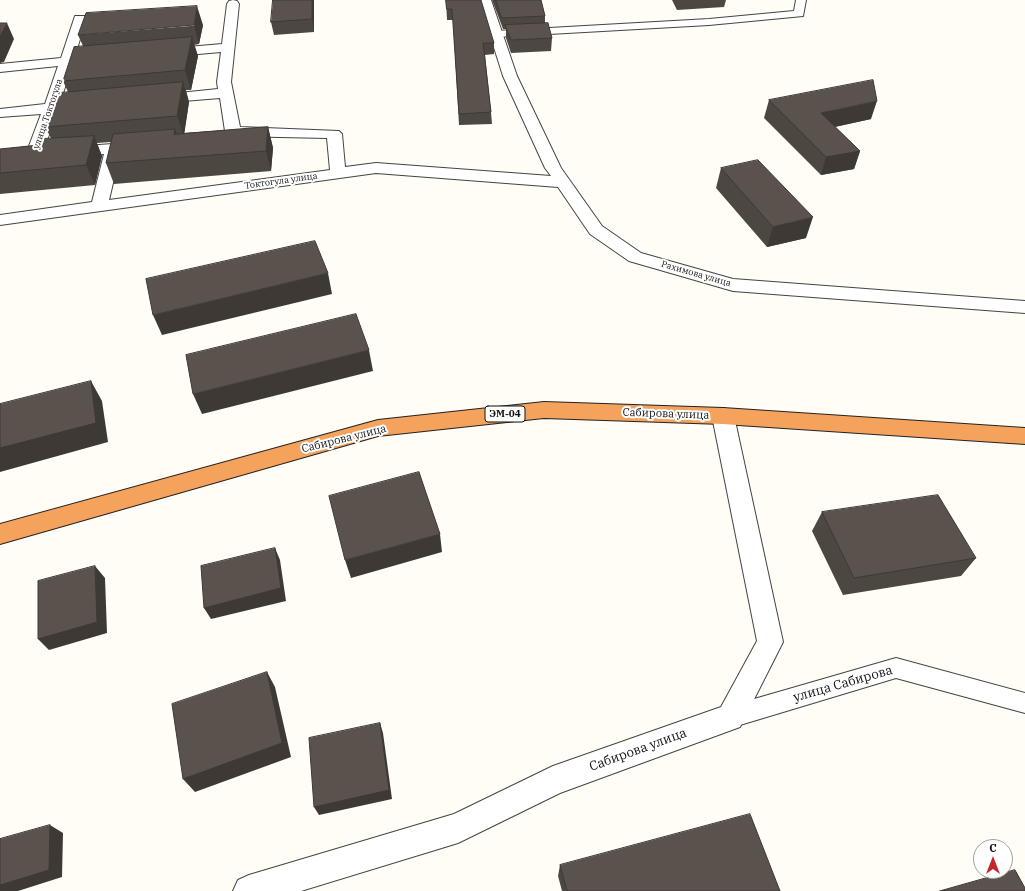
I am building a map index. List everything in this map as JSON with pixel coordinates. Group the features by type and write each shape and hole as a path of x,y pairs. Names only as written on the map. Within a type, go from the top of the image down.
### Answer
{"highway":[{"name":"Сабирова улица","path":"0,534 378,428 544,410 723,416 1025,436"}],"street":[{"name":"Рахимова улица","path":"485,0 510,76 553,168 596,230 635,257 732,285 1025,307"},
{"path":"233,4 224,82 233,131"},
{"name":"улица Токтогула","path":"80,19 51,108 34,154 156,146"},
{"path":"151,54 228,47"},
{"path":"0,68 89,59"},
{"path":"146,100 226,93"},
{"path":"0,113 83,105"},
{"path":"218,139 233,131 334,134 338,173"},
{"path":"99,207 113,149"},
{"name":"Токтогула улица","path":"0,220 376,168 562,182"},
{"name":"Сабирова улица","path":"249,891 458,828 553,781 730,717 770,642 723,416"}],"lane":[{"path":"496,34 709,22 799,14 801,0"},
{"name":"улица Сабирова","path":"730,717 896,668 1025,704"}],"building":[{"path":"273,0 312,0 312,19 271,22"},
{"path":"446,0 481,0 494,43 483,43 491,112 459,114 452,9 447,9"},
{"path":"496,0 541,0 545,16 502,18"},
{"path":"197,6 194,25 78,35 86,13"},
{"path":"0,23 7,23 0,36"},
{"path":"548,23 552,38 511,40 505,25"},
{"path":"192,37 185,70 63,81 74,47"},
{"path":"873,80 877,101 821,113 860,151 826,157 769,100"},
{"path":"183,82 177,116 45,127 56,96 59,96 59,93"},
{"path":"268,127 266,151 106,163 113,134 175,129 174,134"},
{"path":"94,136 86,165 0,173 0,149 39,145 41,139"},
{"path":"758,160 813,217 773,227 721,168"},
{"path":"315,241 328,273 153,315 146,279"},
{"path":"356,314 369,350 193,394 186,355"},
{"path":"91,381 96,423 0,448 0,404"},
{"path":"419,472 440,534 345,560 329,496"},
{"path":"938,495 976,558 854,578 822,512"},
{"path":"275,548 281,588 204,608 201,566"},
{"path":"95,566 97,622 38,639 38,581"},
{"path":"267,672 282,743 183,779 172,704"},
{"path":"380,723 389,790 314,807 309,738"},
{"path":"750,814 780,891 567,891 560,865"},
{"path":"50,825 49,870 0,885 0,839"},
{"path":"1015,870 1025,888 1025,891 940,891 983,879 1013,879 1013,871"}]}
